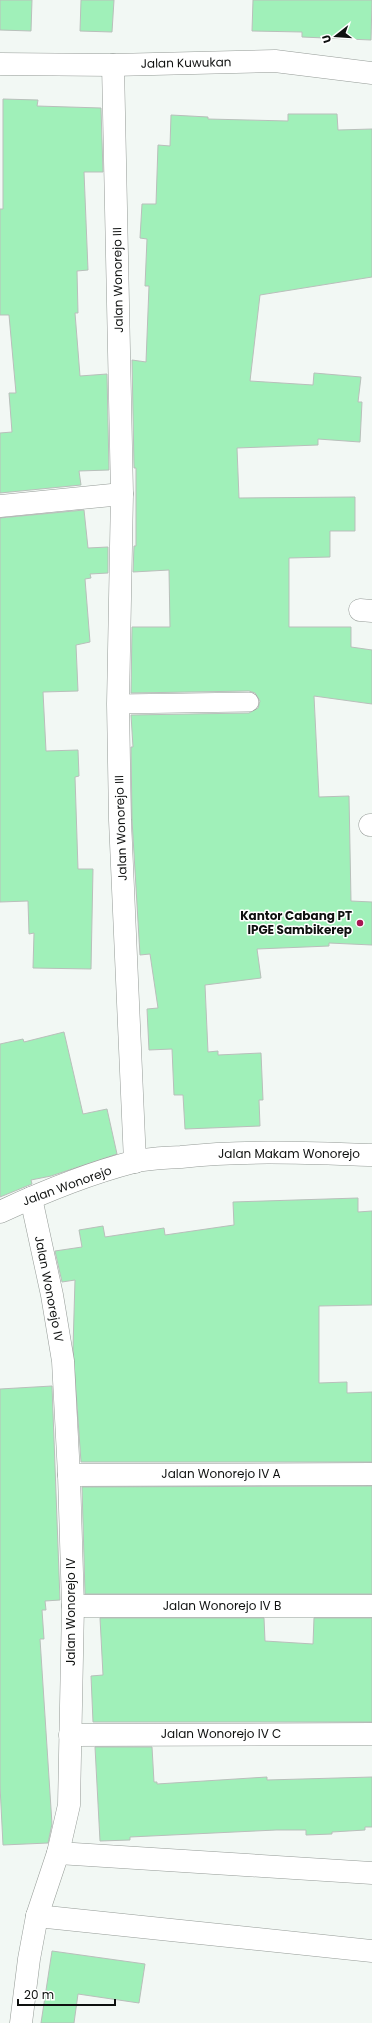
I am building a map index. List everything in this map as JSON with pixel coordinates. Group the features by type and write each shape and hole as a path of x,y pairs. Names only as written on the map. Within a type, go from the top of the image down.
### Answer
{"street":[{"name":"Jalan Kuwukan","path":"0,64 114,65 276,61 372,73"},
{"name":"Jalan Wonorejo III","path":"114,65 122,494 118,704 120,820 135,1162"},
{"path":"0,506 122,494"},
{"name":"Jalan Makam Wonorejo","path":"135,1162 212,1154 267,1152 372,1155"},
{"name":"Jalan Wonorejo","path":"0,1212 31,1198 89,1176 135,1162"},
{"name":"Jalan Wonorejo IV","path":"21,2023 28,1959 37,1916 58,1853 69,1805 73,1606 69,1475 63,1361 52,1294 31,1198"},
{"name":"Jalan Wonorejo IV A","path":"69,1475 372,1474"},
{"name":"Jalan Wonorejo IV B","path":"73,1606 372,1606"},
{"name":"Jalan Wonorejo IV C","path":"70,1735 372,1734"},
{"path":"58,1853 372,1873"},
{"path":"37,1916 372,1951"}],"lane":[{"path":"118,704 249,702"}],"building":[{"path":"0,0 32,0 31,31 0,30"},
{"path":"81,0 114,0 112,32 80,31"},
{"path":"253,0 372,0 371,40 302,37 302,32 252,31"},
{"path":"3,99 38,100 37,106 101,108 103,172 84,172 88,270 77,271 78,313 75,313 80,376 107,374 109,470 79,471 81,485 0,493 0,433 12,432 9,393 16,393 9,315 0,315 0,209 3,209"},
{"path":"288,114 337,114 338,130 372,129 372,277 260,295 250,381 313,385 314,373 361,377 358,402 362,402 360,442 318,439 318,445 237,448 239,498 355,497 355,531 330,531 330,557 289,558 289,627 351,627 351,647 372,650 372,704 314,696 319,797 349,796 351,901 372,902 372,945 329,943 329,946 257,949 261,978 205,985 208,1052 218,1051 218,1055 261,1053 263,1100 259,1100 260,1126 185,1129 183,1095 174,1095 172,1049 149,1050 147,1009 158,1008 150,954 140,955 132,820 131,747 133,747 131,715 249,713 258,708 260,701 255,693 249,691 131,693 132,627 170,627 169,570 133,572 134,546 136,546 136,468 134,468 132,360 146,362 149,286 145,286 147,239 140,238 142,204 156,204 158,145 170,146 171,115 208,117 208,119 288,121"},
{"path":"84,510 88,548 108,547 108,573 90,574 91,578 85,579 90,642 76,645 78,691 43,692 46,751 78,750 79,776 75,777 78,869 93,869 91,969 33,968 34,933 29,934 28,901 0,902 0,518"},
{"path":"64,1032 83,1114 107,1109 117,1154 51,1176 31,1180 32,1184 0,1197 0,1044 23,1039 24,1042"},
{"path":"358,1198 358,1212 372,1211 372,1305 319,1306 319,1383 347,1382 347,1393 372,1392 372,1462 81,1462 73,1348 75,1280 62,1282 55,1251 82,1247 79,1230 103,1226 105,1237 164,1228 165,1235 234,1225 233,1202"},
{"path":"52,1386 60,1600 45,1601 46,1610 42,1610 44,1639 40,1639 52,1824 48,1843 3,1845 0,1786 0,1389"},
{"path":"372,1486 372,1594 85,1594 82,1487"},
{"path":"100,1618 264,1618 265,1641 313,1644 314,1618 372,1618 372,1722 93,1722 91,1676 103,1675"},
{"path":"95,1747 152,1747 154,1782 157,1782 157,1784 267,1777 267,1780 372,1777 372,1827 365,1827 365,1830 332,1832 332,1834 306,1835 306,1830 276,1830 130,1837 130,1840 100,1841"},
{"path":"52,1951 145,1964 139,2003 78,1994 74,2023 41,2023"}],"place":[{"name":"Kantor Cabang PT IPGE Sambikerep","path":"360,923"}]}
